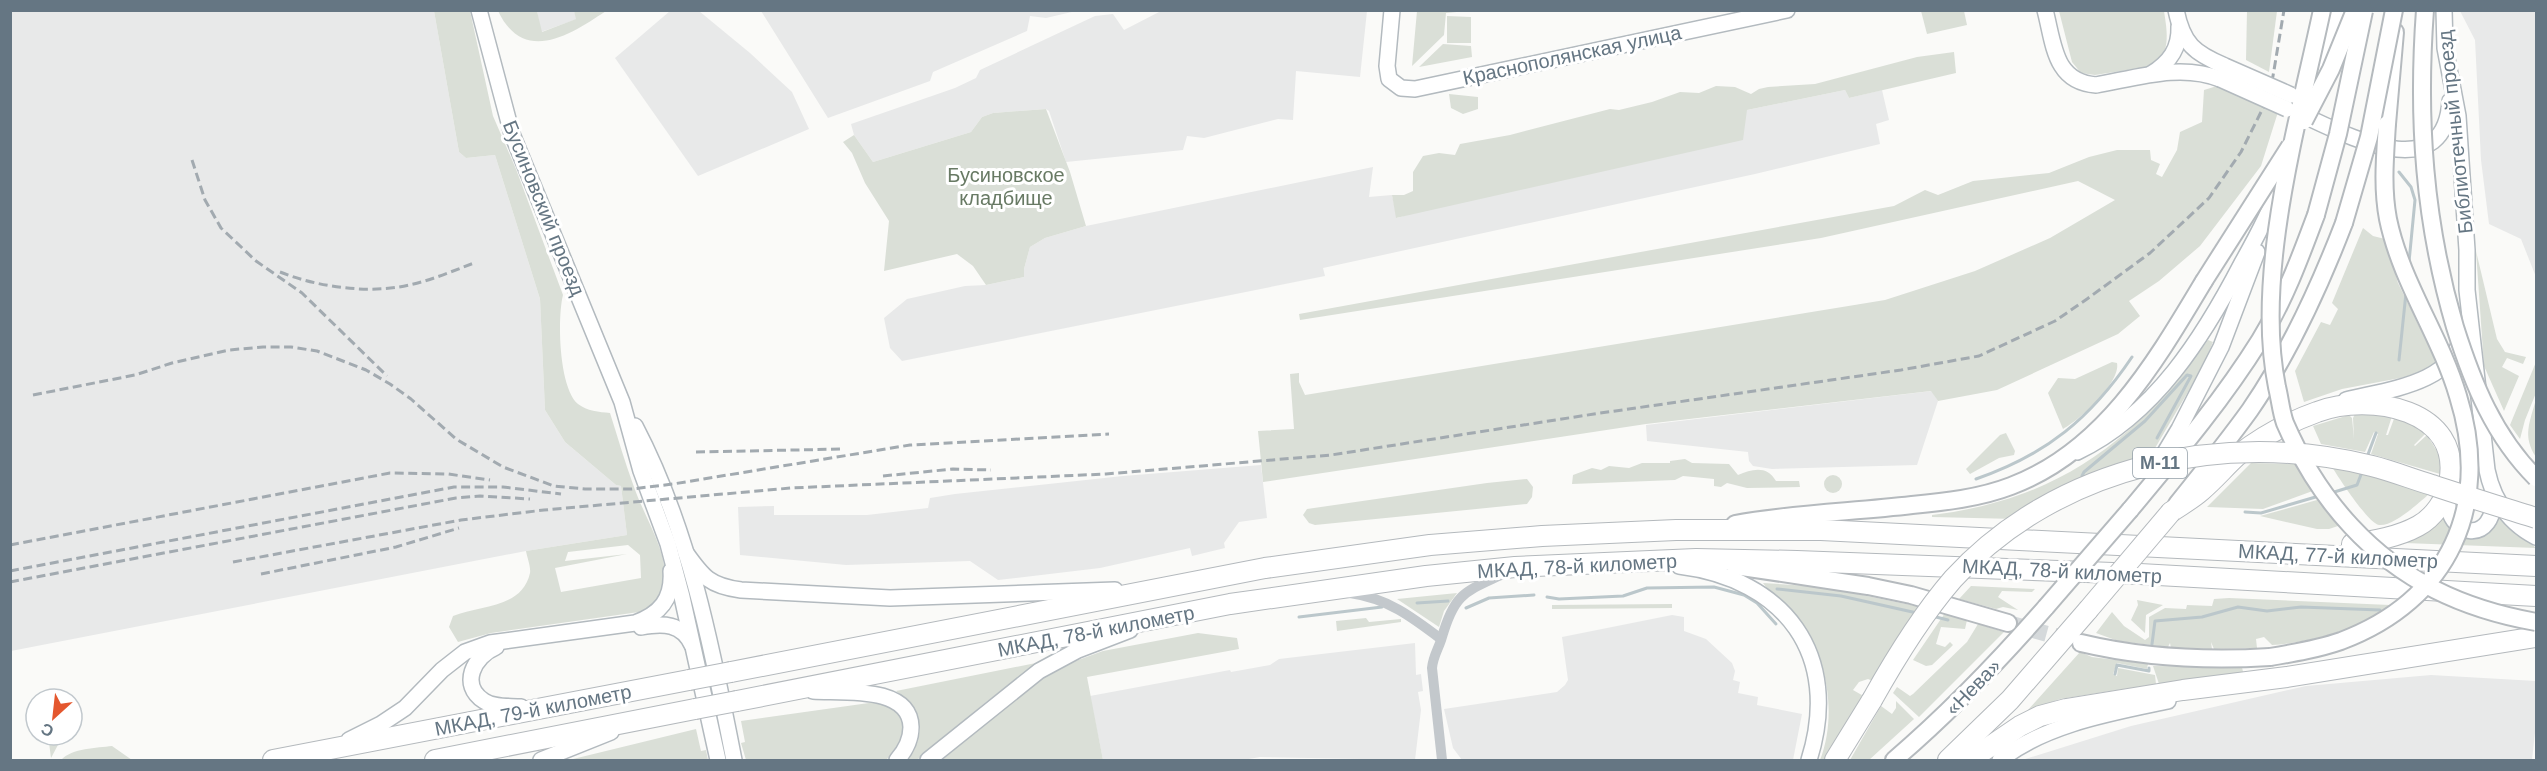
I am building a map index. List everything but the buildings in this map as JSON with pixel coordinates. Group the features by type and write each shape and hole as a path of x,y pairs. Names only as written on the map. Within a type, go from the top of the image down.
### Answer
{"highway":[{"name":"М-11","path":"2171,512 2200,492 2238,456 2264,437 2320,410 2382,404 2403,408 2421,417 2443,440 2449,457 2451,474 2447,492"},
{"name":"М-11","path":"1835,760 1901,650 1954,578 1992,543 2031,514 2061,497 2102,480 2154,464 2234,451 2273,451 2321,456 2372,466 2536,518"},
{"path":"2263,553 2342,546 2396,535 2419,526 2438,509 2447,492"},
{"name":"«Нева»","path":"1948,760 2010,700 2171,512"},
{"name":"МКАД, 78-й километр","path":"794,659 1265,568 1430,545 1542,536 1704,530 1821,530 2139,545"},
{"name":"МКАД, 77-й километр","path":"2139,545 2536,566"},
{"name":"МКАД, 78-й километр","path":"795,690 1166,616 1323,590 1515,567 1696,559 1972,567 2368,586"},
{"name":"МКАД, 77-й километр","path":"2368,586 2536,596"},
{"path":"1970,760 2020,726 2040,716 2067,709 2536,637"},
{"name":"МКАД, 79-й километр","path":"273,760 794,659"},
{"name":"МКАД, 79-й километр","path":"435,760 795,690"}],"main road":[{"name":"Бусиновский проезд","path":"479,10 512,134 622,402"},
{"name":"Краснополянская улица","path":"1392,10 1387,66 1389,79 1401,88 1414,88 1787,10"},
{"path":"2045,10 2063,70 2074,80 2084,84 2096,85 2195,71 2222,73"},
{"path":"2322,10 2285,187 2270,312 2274,371 2284,421 2311,473 2337,510 2369,546 2408,575 2457,600 2496,615 2536,622"},
{"path":"2130,510 2179,429 2221,347 2318,85 2339,10"},
{"path":"2066,458 2130,395 2162,351 2306,118 2331,69 2355,10"},
{"name":"«Нева»","path":"1894,760 1939,722 1963,698 2130,510 2225,393 2261,338 2284,293 2316,215 2338,134 2364,10"},
{"path":"2171,512 2250,409 2286,352 2310,305 2344,222 2374,116 2395,10"},
{"path":"2080,644 2158,657 2230,659 2270,657 2340,641 2379,622 2410,601 2445,559 2457,537 2466,511 2471,484 2468,436 2458,395 2403,268 2388,221 2385,195 2387,124 2395,10"},
{"path":"2425,10 2421,115 2430,227 2454,322 2484,406 2506,443 2536,478"},
{"name":"Библиотечный проезд","path":"2444,10 2445,48 2457,116 2467,250 2467,290"},
{"path":"2145,77 2161,68 2171,58 2178,40 2177,17"},
{"path":"2177,17 2190,46 2222,73 2289,102 2306,117 2382,148 2396,150 2432,144 2446,125 2451,82"},
{"path":"2289,102 2306,95 2318,85"},
{"path":"1704,530 1760,519 1913,505 1978,495 2010,486 2091,446 2120,425 2152,395 2183,360 2210,324 2275,198"},
{"path":"2320,410 2432,375 2449,363 2460,344 2467,290"},
{"path":"2447,492 2447,506 2455,524 2470,531 2477,530 2489,522 2494,508 2493,494 2480,421 2467,290"},
{"path":"622,402 641,471 668,544 697,655 718,760"},
{"path":"622,402 654,462 686,553 711,649 735,760"},
{"path":"2493,494 2512,521 2536,537"},
{"path":"330,750 393,717 405,708 442,670 465,652 490,643 635,623 650,618 661,609 671,587 668,544"},
{"path":"686,553 706,579 719,586 741,590 890,598 1154,589"},
{"path":"1696,559 1868,586 1911,595 2008,623"},
{"path":"1637,561 1698,568 1736,580 1765,595 1780,609 1801,636 1818,686 1819,723 1809,760"},
{"path":"928,760 1015,688 1047,665 1078,650 1166,616"},
{"path":"545,707 496,706 483,701 475,693 471,675 477,659 495,648 659,623 683,631 697,655"},
{"path":"2000,760 2030,740 2090,720 2287,677"},
{"path":"795,690 874,694 888,696 900,703 911,721 911,731 909,742 897,760"},
{"path":"542,760 640,720"}],"street":[{"path":"1442,760 1432,668 1434,653 1441,639 1449,611 1462,596 1515,567"},
{"path":"1323,590 1382,600 1404,611 1441,639"}],"shaded area":[{"path":"11,11 434,11 459,152 466,158 495,155 540,299 545,410 565,442 616,485 621,486 627,535 526,551 11,651"},
{"path":"537,11 574,11 577,19 541,32"},
{"path":"670,11 699,11 750,53 792,92 809,129 698,176 615,58"},
{"path":"761,11 1076,11 1046,18 1030,16 1027,31 933,72 930,81 828,118"},
{"path":"1161,11 1367,11 1360,77 1296,71 1293,120 1278,119 1204,138 1187,136 1183,150 1066,162 1049,111 1046,109 993,113 982,117 971,132 873,162 854,135 851,124 955,88 976,78 980,70 1095,16 1113,14 1124,30"},
{"path":"2460,11 2536,11 2536,277 2521,239 2489,224 2481,160 2475,40"},
{"path":"1845,90 1849,98 1882,90 1889,120 1876,124 1880,144 1755,174 1323,268 1325,276 902,361 890,348 884,318 907,299 965,286 986,285 1024,277 1030,247 1045,238 1086,226 1373,167 1369,197 1392,195 1397,218 1747,110"},
{"path":"1932,391 1938,401 1917,465 1772,469 1753,466 1749,461 1748,452 1647,441 1646,425"},
{"path":"1261,465 1267,518 1239,522 1224,543 1225,548 1192,556 1190,548 1100,568 998,580 970,561 846,565 740,555 738,507 774,506 774,515 867,515 928,508 930,498 955,494 1123,476"},
{"path":"1672,615 1684,617 1684,631 1706,639 1732,663 1735,671 1733,680 1740,682 1738,693 1758,697 1757,705 1802,714 1793,760 1462,760 1453,748 1444,709 1557,692 1565,685 1568,680 1562,637"},
{"path":"1415,643 1416,675 1421,674 1423,691 1418,692 1421,710 1415,760 1260,757 1243,760 1103,760 1090,696 1230,670 1231,672 1270,665 1279,659"},
{"path":"2431,675 2536,681 2536,724 2532,760 2022,760 2131,726 2306,686"}],"green space":[{"path":"434,11 470,11 493,116 516,169 563,295 560,336 567,384 578,404 589,410 610,413 634,487 659,547 665,572 664,589 656,601 639,612 491,633 458,642 449,627 453,616 498,604 518,593 525,585 530,573 526,551 627,535 621,486 616,485 565,442 545,410 540,299 495,155 466,158 459,152","holes":["628,545 640,555 641,578 561,592 555,568 627,554 565,561 568,552"]},
{"path":"498,11 537,11 542,32 576,19 574,11 606,11 563,36 534,41 521,37 509,27"},
{"path":"1417,11 1467,11 1446,13 1444,35 1412,66"},
{"path":"1921,11 1964,11 1967,25 1927,34"},
{"path":"2059,11 2164,11 2167,35 2165,51 2161,58 2147,67 2095,75 2081,73 2072,62"},
{"path":"2247,11 2277,11 2269,72 2246,60"},
{"path":"1447,16 1471,17 1471,43 1447,43"},
{"path":"1443,44 1471,46 1472,57 1419,67"},
{"path":"1954,52 1956,73 1849,98 1845,90 1747,110 1743,140 1396,218 1392,195 1404,195 1413,191 1413,172 1423,156 1439,153 1455,155 1460,144 1510,135 1610,109 1619,110 1680,92 1699,93 1716,86 1735,87 1751,94 1768,87 1815,84 1917,57"},
{"path":"2217,86 2278,112 2261,166 2200,246 2159,281 2129,301 2140,316 2118,334 1997,390 1938,401 1931,391 1646,424 1263,482 1258,431 1294,429 1290,374 1299,373 1299,382 1305,395 1885,300 1975,271 2050,238 2115,200 2078,181 1821,238 1300,320 1299,314 1894,206 1925,190 1938,195 1973,181 2049,173 2089,157 2117,150 2150,150 2151,160 2160,164 2156,174 2162,177 2177,150 2180,132 2202,122 2204,90"},
{"path":"1449,94 1478,97 1478,109 1463,114 1451,108"},
{"name":"Бусиновское кладбище","path":"1046,109 1070,172 1086,226 1045,238 1030,247 1024,277 986,285 973,266 957,254 884,271 889,221 865,183 852,153 843,142 854,135 873,162 971,132 982,117 993,113"},
{"path":"2363,228 2373,236 2385,239 2398,283 2437,363 2416,375 2342,389 2304,402 2295,371 2321,322 2330,325 2338,309 2332,303"},
{"path":"2476,251 2497,339 2505,352 2526,357 2523,364 2507,358 2502,367 2519,376 2504,411 2484,366"},
{"path":"2208,340 2213,342 2202,368 2151,455 2016,519 1932,517 1932,515 1977,507 2018,496 2055,480 2090,460 2122,436 2152,408 2181,376"},
{"path":"2112,362 2117,363 2117,371 2106,390 2089,409 2063,429 2048,393 2058,378 2075,379"},
{"path":"2536,362 2536,393 2520,439 2510,425"},
{"path":"2536,399 2536,457 2529,442 2528,429"},
{"path":"2375,413 2392,416 2386,435 2388,435 2395,416 2426,433 2414,445 2427,435 2440,456 2440,474 2371,454 2378,434 2374,432 2365,452 2321,444 2313,426 2349,415 2352,418 2354,439 2353,418 2355,414"},
{"path":"2006,433 2015,451 2014,455 1999,458 1970,474 1966,469 2000,435"},
{"path":"1685,459 1692,463 1729,464 1738,475 1754,470 1764,470 1776,481 1799,481 1800,487 1747,488 1727,483 1721,487 1714,486 1714,479 1683,476 1675,480 1572,484 1573,475 1592,468 1601,470 1609,466 1629,468 1642,463 1670,463 1670,461"},
{"path":"2251,463 2301,464 2318,489 2263,509 2207,507"},
{"path":"2332,467 2400,483 2430,493 2399,518 2385,525 2379,525 2361,509"},
{"path":"1833,475 1839,478 1842,484 1839,490 1833,493 1827,490 1824,484 1827,478"},
{"path":"1527,479 1533,487 1532,497 1527,504 1315,525 1309,523 1303,515 1307,509"},
{"path":"2324,498 2344,524 2329,529 2317,529 2260,516"},
{"path":"2443,514 2452,529 2477,537 2493,529 2500,517 2536,548 2405,543"},
{"path":"1763,583 1824,587 1925,608 1875,682 1868,679 1859,682 1853,690 1867,698 1828,760 1820,760 1828,723 1826,684 1822,665 1807,630 1788,606"},
{"path":"1971,586 2035,589 2032,592 2002,591 1998,597 2018,610 2003,607 1996,609 1959,599"},
{"path":"1457,593 1444,611 1439,627 1397,599"},
{"path":"2214,599 2390,605 2349,628 2319,638 2272,645 2264,637 2256,639 2257,648 2214,649 2211,642 2212,649 2171,648 2170,643 2168,647 2118,641 2096,633 2112,612 2124,626 2145,640 2149,637 2149,617 2165,608 2186,609 2187,605 2212,606"},
{"path":"2137,600 2163,605 2146,615 2145,633 2131,620 2138,605"},
{"path":"1672,604 1672,608 1552,609 1552,605"},
{"path":"1945,613 1967,620 1965,629 1941,627 1936,644 1945,647 1950,642 1953,645 1932,665 1926,666 1913,660"},
{"path":"1366,618 1369,622 1401,619 1401,622 1337,631 1336,621"},
{"path":"1978,624 2004,632 1919,717 1893,693 1897,687 1910,696 1913,694 1967,642"},
{"path":"1198,633 1237,638 1239,649 1087,677 1103,760 942,760 1033,685 1059,667 1103,651"},
{"path":"2080,652 2092,657 2148,664 2147,669 2117,663 2113,674 2117,676 2118,668 2155,675 2156,684 2060,699 2027,711"},
{"path":"1036,663 917,760 907,760 917,740 919,722 912,707 896,691"},
{"path":"2153,666 2242,667 2243,672 2159,684"},
{"path":"1896,701 1914,719 1869,760 1850,760 1881,706 1892,714 1896,708"},
{"path":"876,702 896,712 903,726 899,743 886,760 746,760 741,743 745,742 741,721"},
{"path":"696,729 701,751 706,750 708,760 569,760"},
{"path":"112,746 132,760 61,760 78,751"},
{"path":"50,747 57,747 51,758"}],"waterway":[{"path":"2399,172 2411,187 2415,200 2409,262"},
{"path":"2399,360 2406,293"},
{"path":"1976,479 2024,458 2065,432 2100,398 2132,357"},
{"path":"2083,480 2084,472 2145,421 2187,375 2191,376 2157,438"},
{"path":"2367,457 2376,433"},
{"path":"2331,493 2357,485 2362,472"},
{"path":"2245,512 2261,513 2319,496"},
{"path":"1547,597 1559,599 1623,596 1647,588 1714,587 1744,595 1757,603 1776,624"},
{"path":"1777,589 1841,596 1917,613"},
{"path":"1466,608 1489,598 1534,595"},
{"path":"1417,603 1448,601"},
{"path":"1299,617 1382,607"},
{"path":"2152,644 2155,621 2202,617 2238,607 2267,611 2301,607 2380,610"},
{"path":"1932,616 1948,620"},
{"path":"2115,674 2117,665 2149,671 2149,668"}],"tunnel":[{"path":"2008,623 2073,641"}],"railway":[{"path":"233,562 461,520 544,510 791,488 1106,474 1331,455 1901,370 1979,356 2055,321 2150,253 2209,198 2241,152 2265,104 2273,76 2284,10"},
{"path":"192,160 205,200 221,228 256,261 302,293 387,376"},
{"path":"280,272 338,287 384,289 418,283 474,263"},
{"path":"33,395 135,375 172,363 229,350 291,347 317,351 366,370 390,384 411,399 456,439 503,467 554,486 585,489 632,489 673,484 910,445 1109,434"},
{"path":"696,452 844,449"},
{"path":"883,476 953,469 991,470"},
{"path":"10,545 390,473 448,474 490,480"},
{"path":"10,571 454,487 503,487 561,494"},
{"path":"10,582 456,498 480,496 530,499"},
{"path":"261,574 396,547 459,528"}]}
